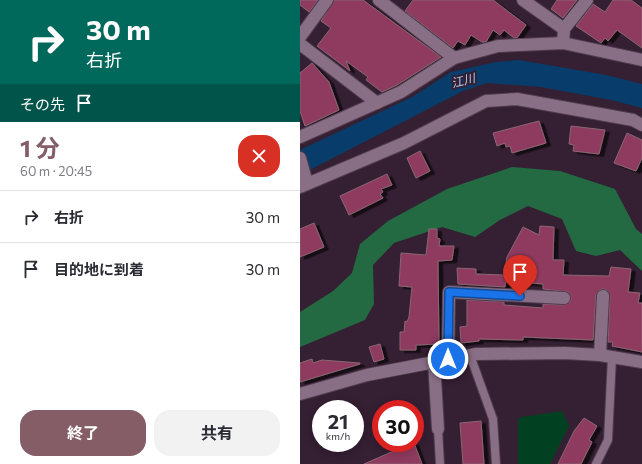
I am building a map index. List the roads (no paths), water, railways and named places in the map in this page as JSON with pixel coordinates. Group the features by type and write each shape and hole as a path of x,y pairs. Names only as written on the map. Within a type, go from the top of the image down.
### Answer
{"street":[{"path":"300,37 327,0"},
{"path":"379,0 454,58"},
{"path":"523,0 564,29"},
{"path":"563,43 564,29 586,0"},
{"path":"300,137 401,92 454,58 498,46 563,43 642,60"},
{"path":"300,44 376,103"},
{"path":"300,158 304,183 404,142 486,101 517,99 633,120 642,125"},
{"path":"448,359 449,292 564,298"},
{"path":"603,296 606,356"},
{"path":"300,394 367,375 470,355 565,353 606,356 642,362"},
{"path":"434,361 438,429"}],"lane":[{"path":"470,355 493,419 496,464"},
{"path":"596,464 608,440 606,356"},
{"path":"438,429 440,464"}],"water":[{"name":"江川","path":"519,60 606,75 642,84 642,108 611,100 541,87 487,83 463,91 300,175 300,150 412,97 451,72 496,62"}]}
